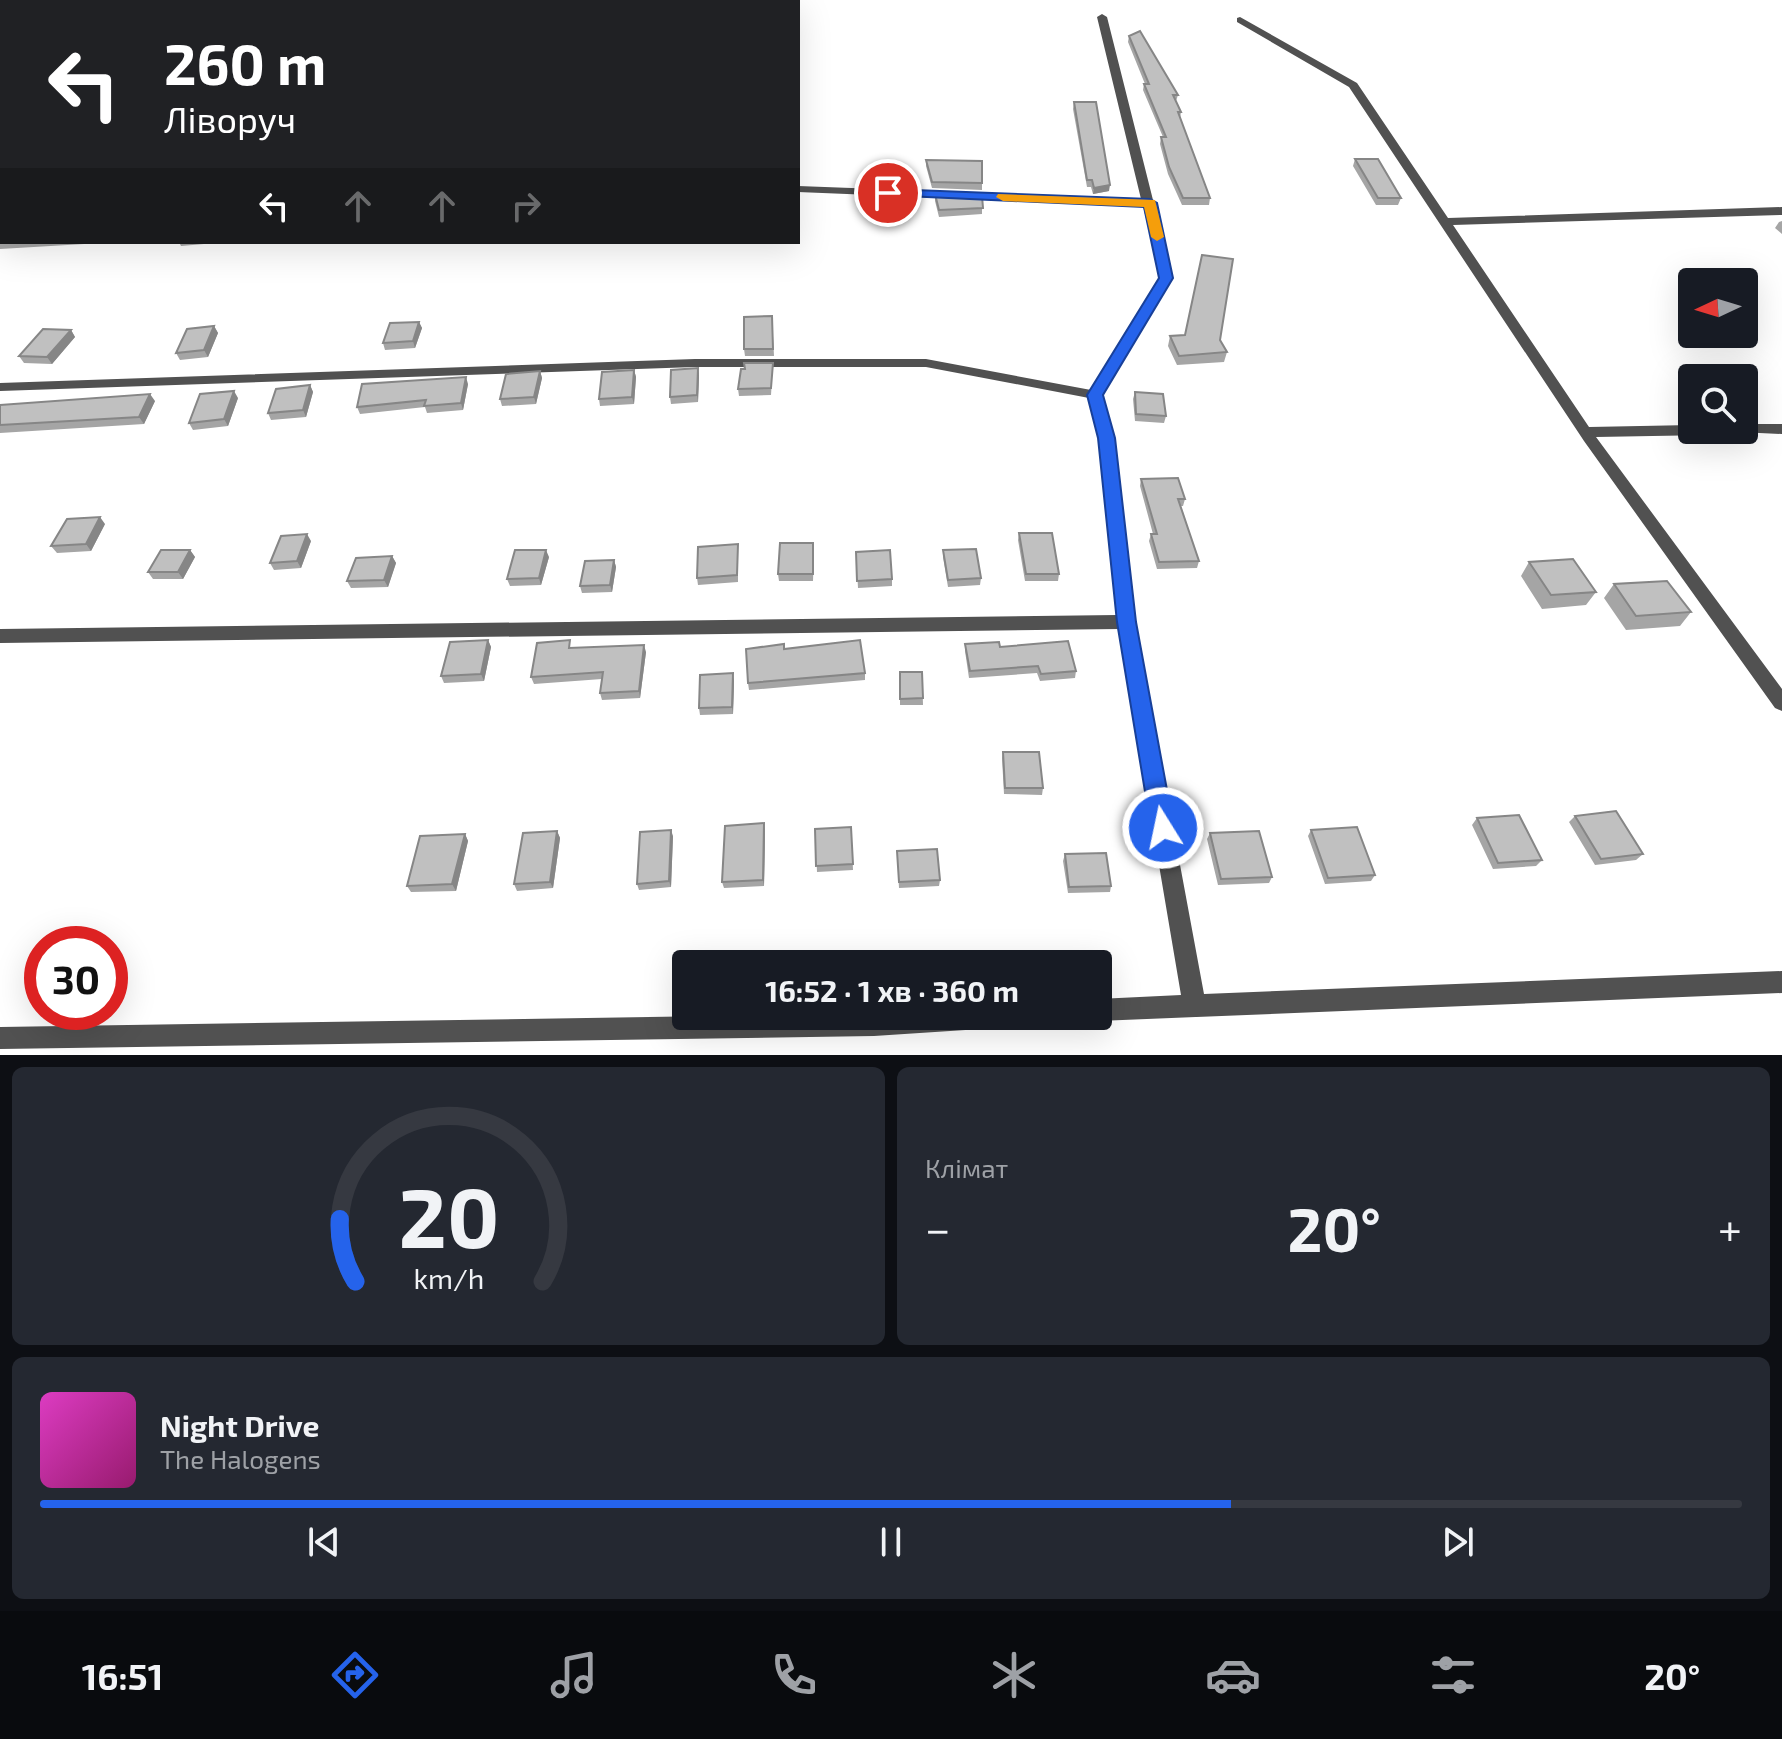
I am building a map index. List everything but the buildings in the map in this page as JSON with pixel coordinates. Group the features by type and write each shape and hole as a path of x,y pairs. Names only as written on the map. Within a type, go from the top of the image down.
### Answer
{"street":[{"path":"1102,17 1166,278 1095,395 1107,438 1126,622 1194,1003"},
{"path":"1240,20 1353,85 1585,432 1782,703"},
{"path":"800,189 1150,203"},
{"path":"1443,222 1782,211"},
{"path":"0,387 680,364 926,363 1095,395"},
{"path":"1758,429 1782,429"},
{"path":"1585,432 1678,430"},
{"path":"0,636 1126,622"},
{"path":"1112,1009 1194,1003 1782,982"},
{"path":"0,1038 672,1028"}],"slow traffic":[{"path":"1003,197 1150,203 1157,237"}],"route":[{"path":"888,193 1150,203 1166,278 1095,395 1107,438 1126,622 1163,828"}]}
